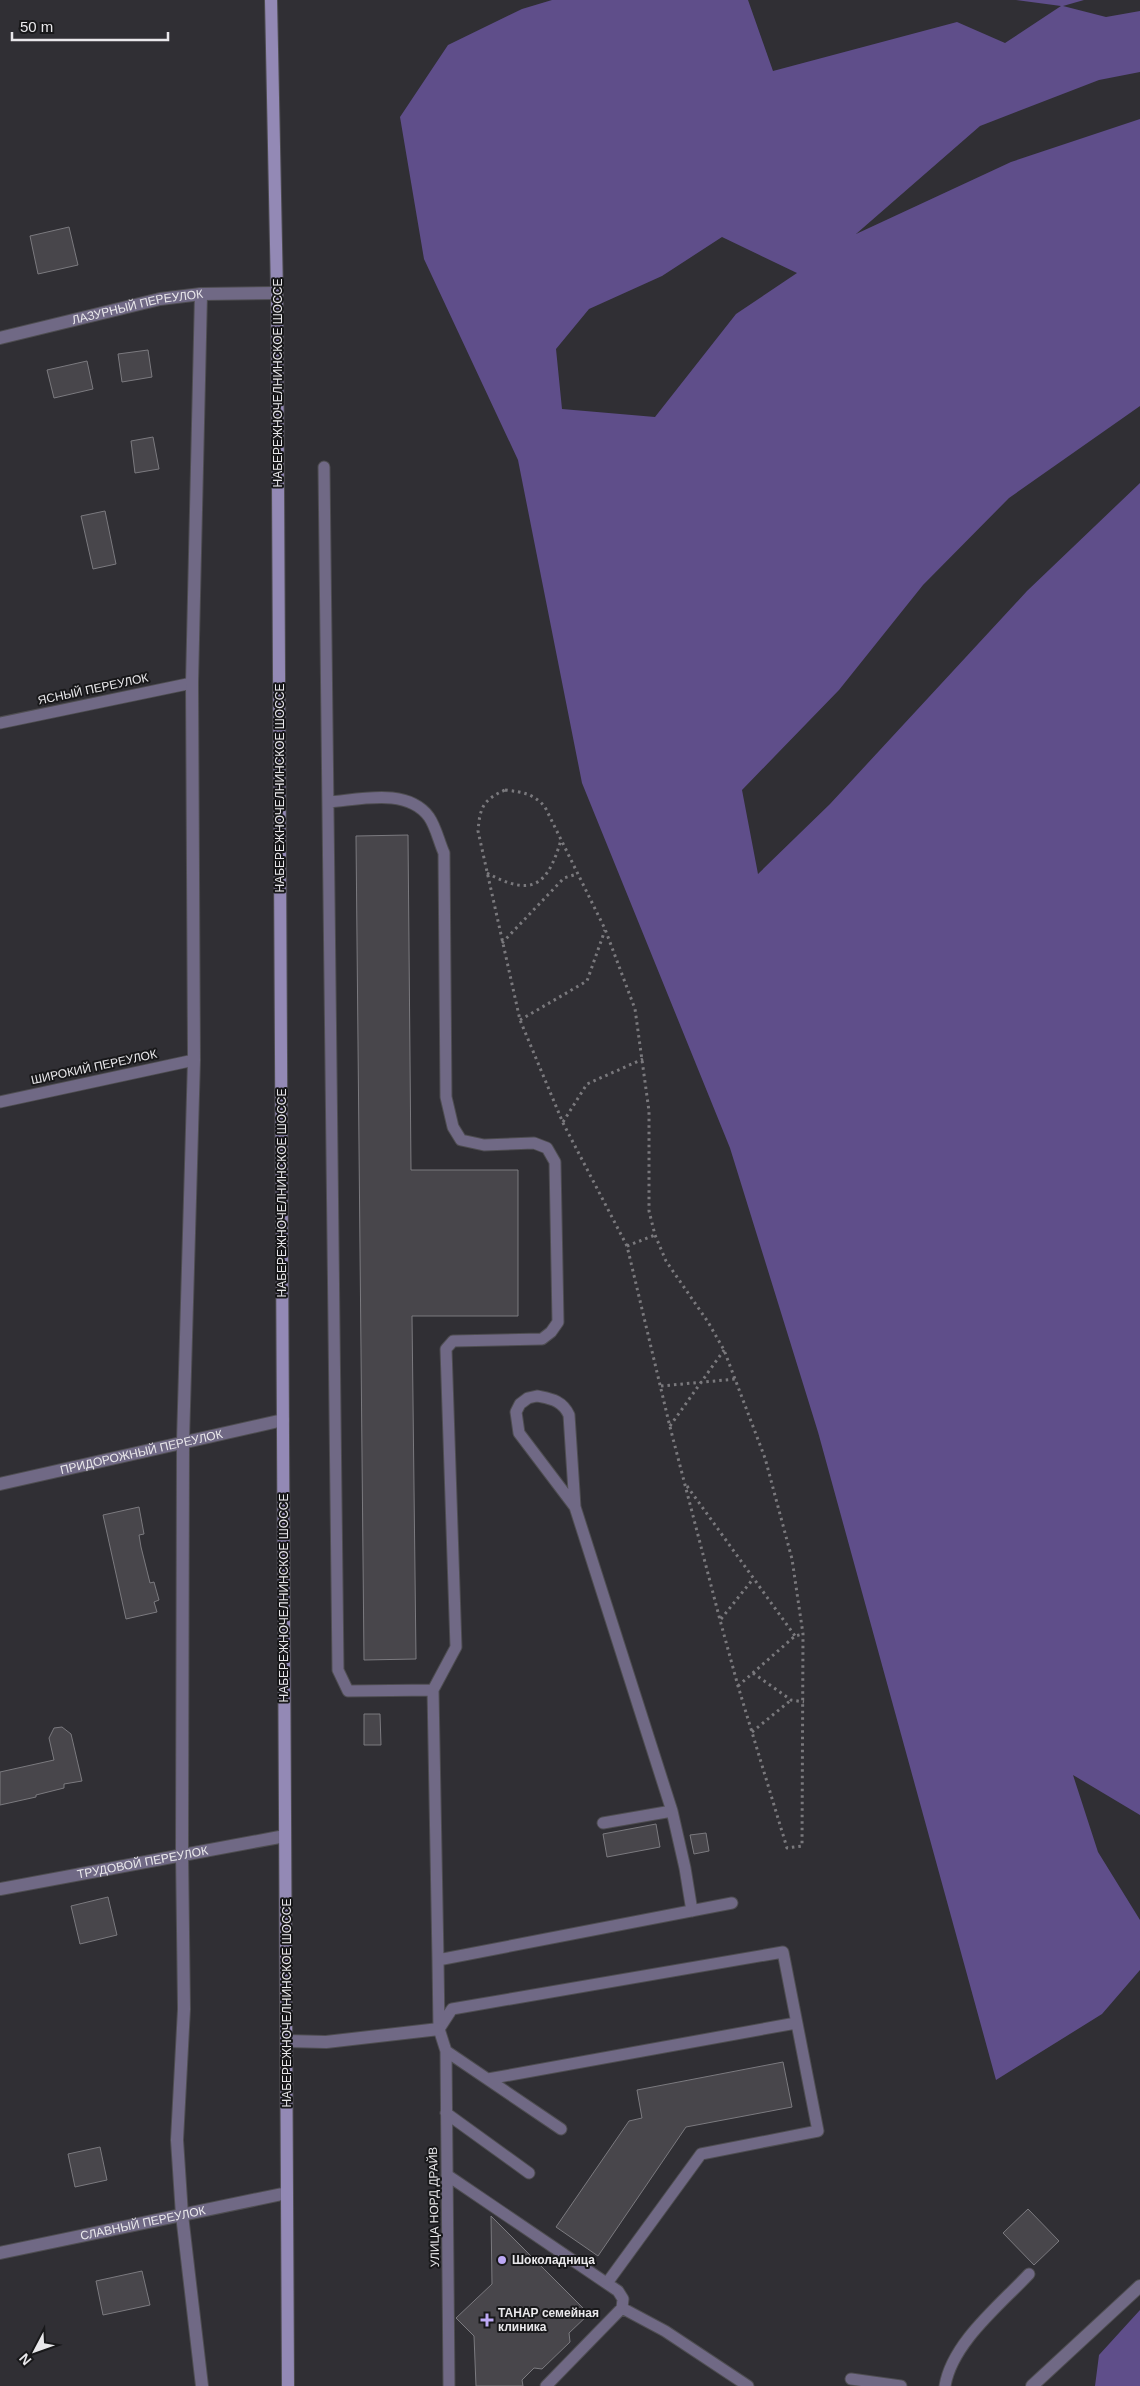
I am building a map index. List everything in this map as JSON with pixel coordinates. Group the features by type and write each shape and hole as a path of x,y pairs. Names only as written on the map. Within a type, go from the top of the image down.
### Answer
{"main road":[{"name":"НАБЕРЕЖНОЧЕЛНИНСКОЕ ШОССЕ","path":"272,0 277,292 288,2386"}],"street":[{"name":"ЛАЗУРНЫЙ ПЕРЕУЛОК","path":"0,338 160,299 201,294 277,292"},
{"path":"201,294 192,682 194,1060 183,1441 184,2009 177,2140 182,2215 202,2386"},
{"name":"ПРИДОРОЖНЫЙ ПЕРЕУЛОК","path":"0,1484 183,1441 283,1420"},
{"name":"ТРУДОВОЙ ПЕРЕУЛОК","path":"0,1889 183,1857 285,1836"},
{"path":"287,2041 326,2042 439,2030"},
{"name":"СЛАВНЫЙ ПЕРЕУЛОК","path":"0,2252 287,2193"},
{"path":"1032,2386 1140,2286"}],"lane":[{"path":"324,467 338,1670 348,1691 434,1690 456,1647 446,1349 454,1341 542,1338 551,1332 558,1322 555,1162 547,1148 534,1143 484,1145 461,1140 452,1127 446,1097 444,853 428,817 415,804 394,798 328,802"},
{"name":"ЯСНЫЙ ПЕРЕУЛОК","path":"0,723 192,682"},
{"name":"ШИРОКИЙ ПЕРЕУЛОК","path":"0,1102 194,1060"},
{"path":"575,1507 519,1433 516,1412 520,1404 528,1398 537,1396 557,1401 565,1406 569,1414 575,1507 672,1811 685,1868 692,1911"},
{"name":"УЛИЦА НОРД ДРАЙВ","path":"434,1690 439,2030 446,2051 449,2386"},
{"path":"603,1822 672,1811"},
{"path":"438,1960 732,1903"},
{"path":"439,2030 452,2009 783,1952 818,2131 701,2154 608,2283"},
{"path":"488,2079 796,2023"},
{"path":"446,2051 561,2129"},
{"path":"446,2113 528,2173"},
{"path":"447,2175 608,2283 618,2291 623,2299 622,2308 546,2386"},
{"path":"942,2386 950,2367 966,2342 1029,2274"},
{"path":"622,2308 665,2331 748,2386"},
{"path":"851,2379 901,2386"}],"path":[{"path":"505,790 536,797 545,807 605,929 635,1009 649,1111 649,1212 655,1235 666,1261 708,1322 724,1350 764,1458 792,1559 803,1634 802,1846 787,1848 738,1686 684,1483 628,1246 563,1122 520,1020 487,873 478,831 480,810 490,797 505,790"},
{"path":"487,873 506,884 519,887 529,886 541,879 550,869 561,840"},
{"path":"502,944 564,878 577,874"},
{"path":"520,1020 587,981 605,929"},
{"path":"563,1122 586,1084 643,1059"},
{"path":"628,1246 655,1235"},
{"path":"670,1426 724,1350"},
{"path":"660,1386 736,1379"},
{"path":"684,1483 795,1636"},
{"path":"720,1620 752,1578"},
{"path":"738,1686 795,1636 803,1634"},
{"path":"752,1673 791,1700 804,1702"},
{"path":"752,1732 791,1700"}],"shaded area":[{"path":"552,0 748,0 773,71 957,22 1005,43 1061,6 1016,0 1084,0 1063,6 1106,17 1140,11 1140,72 1099,80 980,126 856,234 1011,162 1140,119 1140,406 1009,498 923,585 839,690 742,790 758,874 830,804 1027,591 1140,483 1140,1815 1073,1775 1098,1852 1140,1920 1140,1970 1102,2014 996,2080 818,1432 730,1148 582,783 518,460 424,259 400,117 448,45 522,9","holes":["722,237 797,273 736,314 655,417 562,409 556,349 589,309 662,276"]},
{"path":"1140,2310 1140,2386 1095,2386 1099,2355"}],"building":[{"path":"69,227 78,265 38,274 30,236"},
{"path":"148,350 152,377 122,382 118,354"},
{"path":"87,361 93,389 54,398 47,370"},
{"path":"153,437 159,469 135,473 131,441"},
{"path":"105,511 116,564 93,569 81,516"},
{"path":"408,835 411,1170 518,1170 518,1316 412,1316 416,1659 364,1660 356,836"},
{"path":"139,1507 144,1534 139,1535 141,1547 150,1583 154,1582 159,1600 154,1602 157,1612 126,1619 103,1515"},
{"path":"364,1714 380,1714 381,1745 364,1745"},
{"path":"62,1727 71,1734 82,1781 64,1784 64,1788 36,1795 36,1797 0,1805 0,1772 54,1760 49,1738 54,1728"},
{"path":"656,1824 660,1847 607,1857 603,1834"},
{"path":"706,1833 709,1851 694,1854 690,1835"},
{"path":"108,1897 117,1935 80,1944 71,1906"},
{"path":"783,2062 792,2107 686,2127 598,2256 556,2227 629,2121 642,2118 637,2090"},
{"path":"100,2147 107,2180 75,2187 68,2154"},
{"path":"1028,2209 1059,2241 1034,2265 1003,2233"},
{"path":"491,2216 589,2314 569,2333 570,2342 542,2369 534,2368 522,2380 523,2386 476,2386 474,2336 456,2318 492,2284"},
{"path":"142,2271 150,2305 103,2315 96,2281"}],"place":[{"name":"Шоколадница","path":"502,2260"},
{"name":"ТАНАР семейная клиника","path":"487,2320"}]}
